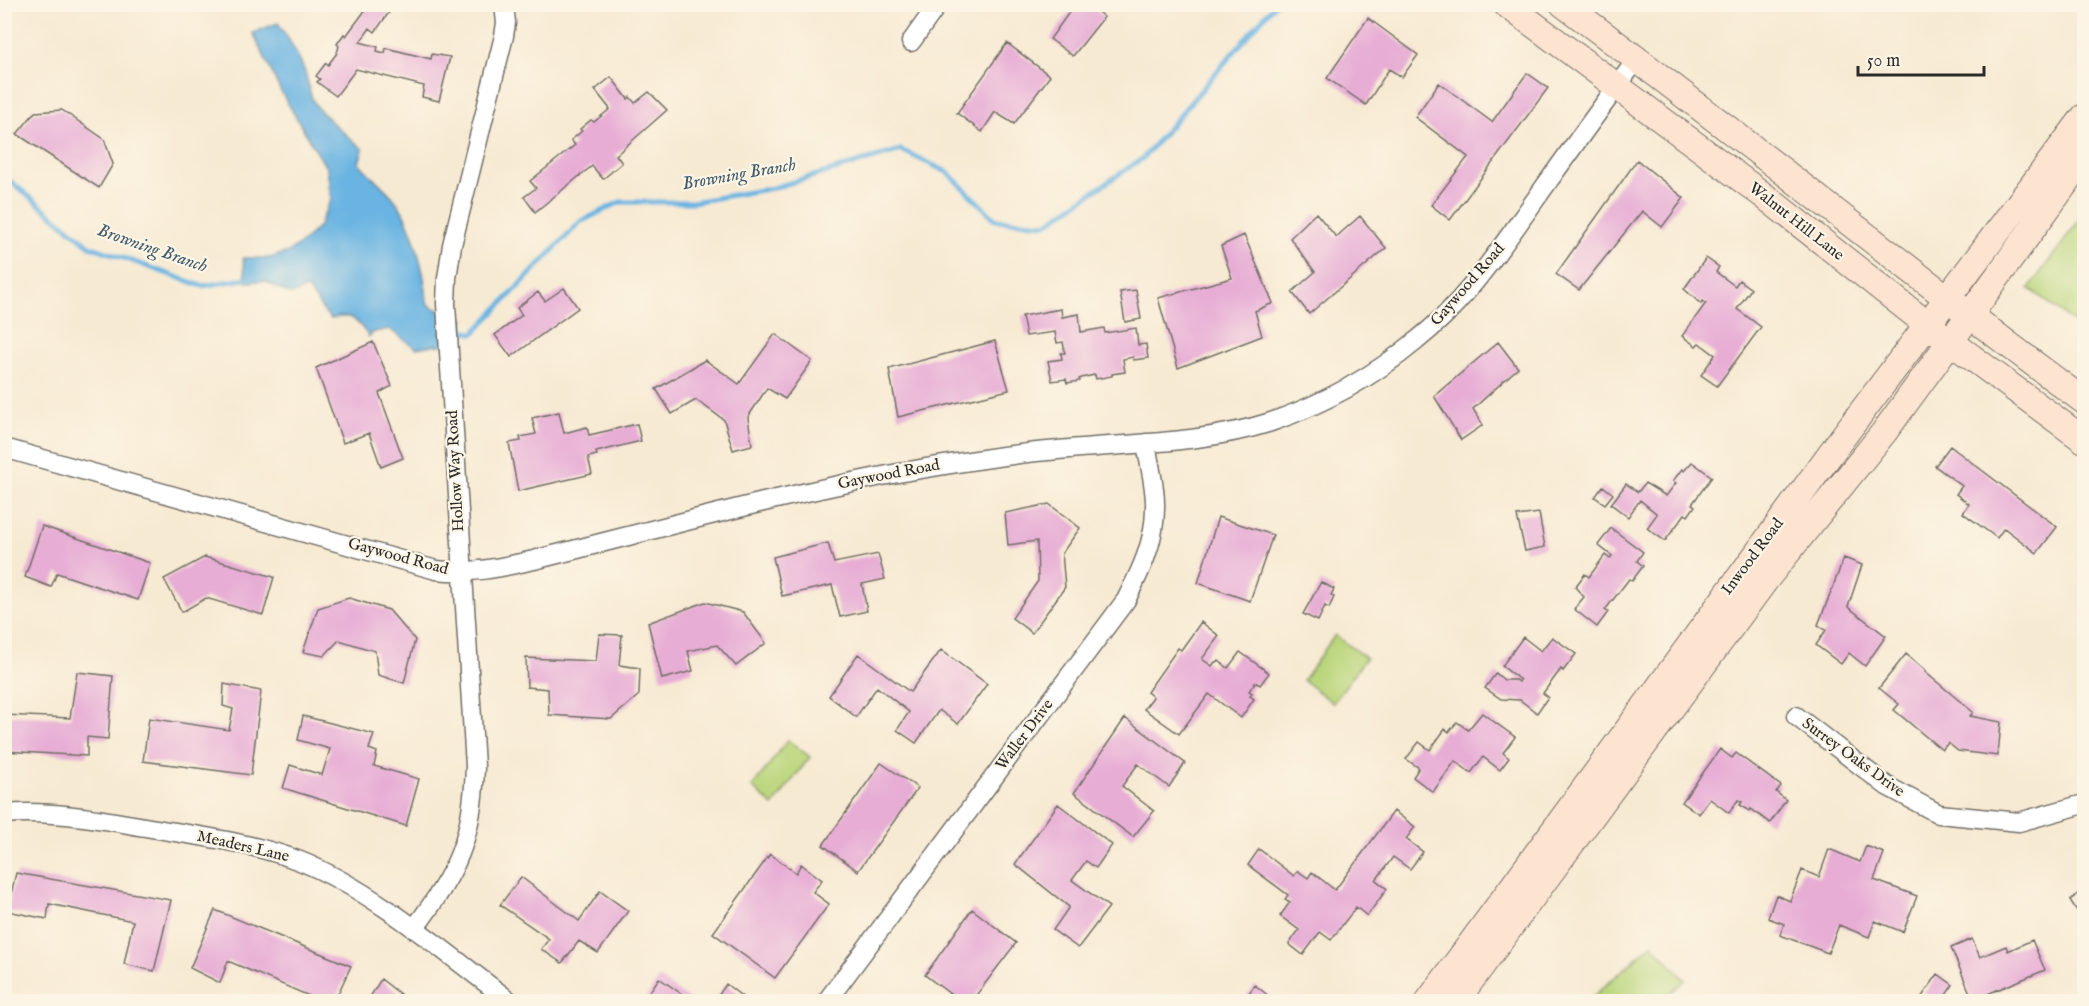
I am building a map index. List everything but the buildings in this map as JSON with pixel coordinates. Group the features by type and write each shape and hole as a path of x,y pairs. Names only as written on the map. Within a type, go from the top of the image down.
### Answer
{"main road":[{"name":"Walnut Hill Lane","path":"1506,4 1772,202 1928,325 2085,440"},
{"name":"Walnut Hill Lane","path":"1563,4 1637,58 1947,300 2085,401"},
{"name":"Inwood Road","path":"1428,1002 1467,967 1671,688 1839,442 2085,117"},
{"name":"Inwood Road","path":"1671,688 1767,578 1885,431 2085,158"},
{"path":"2044,171 2065,187"},
{"path":"1839,442 1862,458"},
{"name":"Inwood Road","path":"1455,1002 1467,967"}],"street":[{"name":"Hollow Way Road","path":"414,929 450,877 463,849 472,816 475,766 446,304 447,278 504,36 506,23 504,4"},
{"path":"911,42 938,4"},
{"name":"Gaywood Road","path":"4,448 436,570 462,573 486,571 534,560 848,482 951,464 1047,451 1223,434 1271,422 1340,392 1389,362 1447,314 1485,270 1637,58"},
{"name":"Waller Drive","path":"826,1002 1126,600 1141,571 1152,540 1155,506 1146,443"},
{"name":"Surrey Oaks Drive","path":"1796,716 1887,786 1940,814 2019,822 2085,804"},
{"name":"Meaders Lane","path":"4,814 51,814 102,820 238,843 301,862 340,880 383,907 511,1002"}],"green space":[{"path":"2084,214 2084,330 2029,288"},
{"path":"1335,635 1366,658 1333,703 1303,680"},
{"path":"788,740 810,757 773,806 752,787"},
{"path":"1652,944 1685,980 1662,1001 1588,1001"}],"water":[{"path":"278,23 303,66 315,104 331,122 363,149 359,163 391,195 401,209 417,249 427,303 434,308 464,319 463,346 434,345 416,348 389,329 374,332 369,337 354,319 338,317 331,319 306,288 289,294 265,281 246,282 243,258 270,258 288,252 303,242 319,226 331,199 327,169 281,92 253,33"}],"waterway":[{"name":"Browning Branch","path":"459,328 473,334 580,222 620,202 693,202 773,188 901,150 947,172 996,220 1046,224 1143,158 1275,4"},
{"name":"Browning Branch","path":"4,180 10,181 90,246 202,286 251,278"}]}
